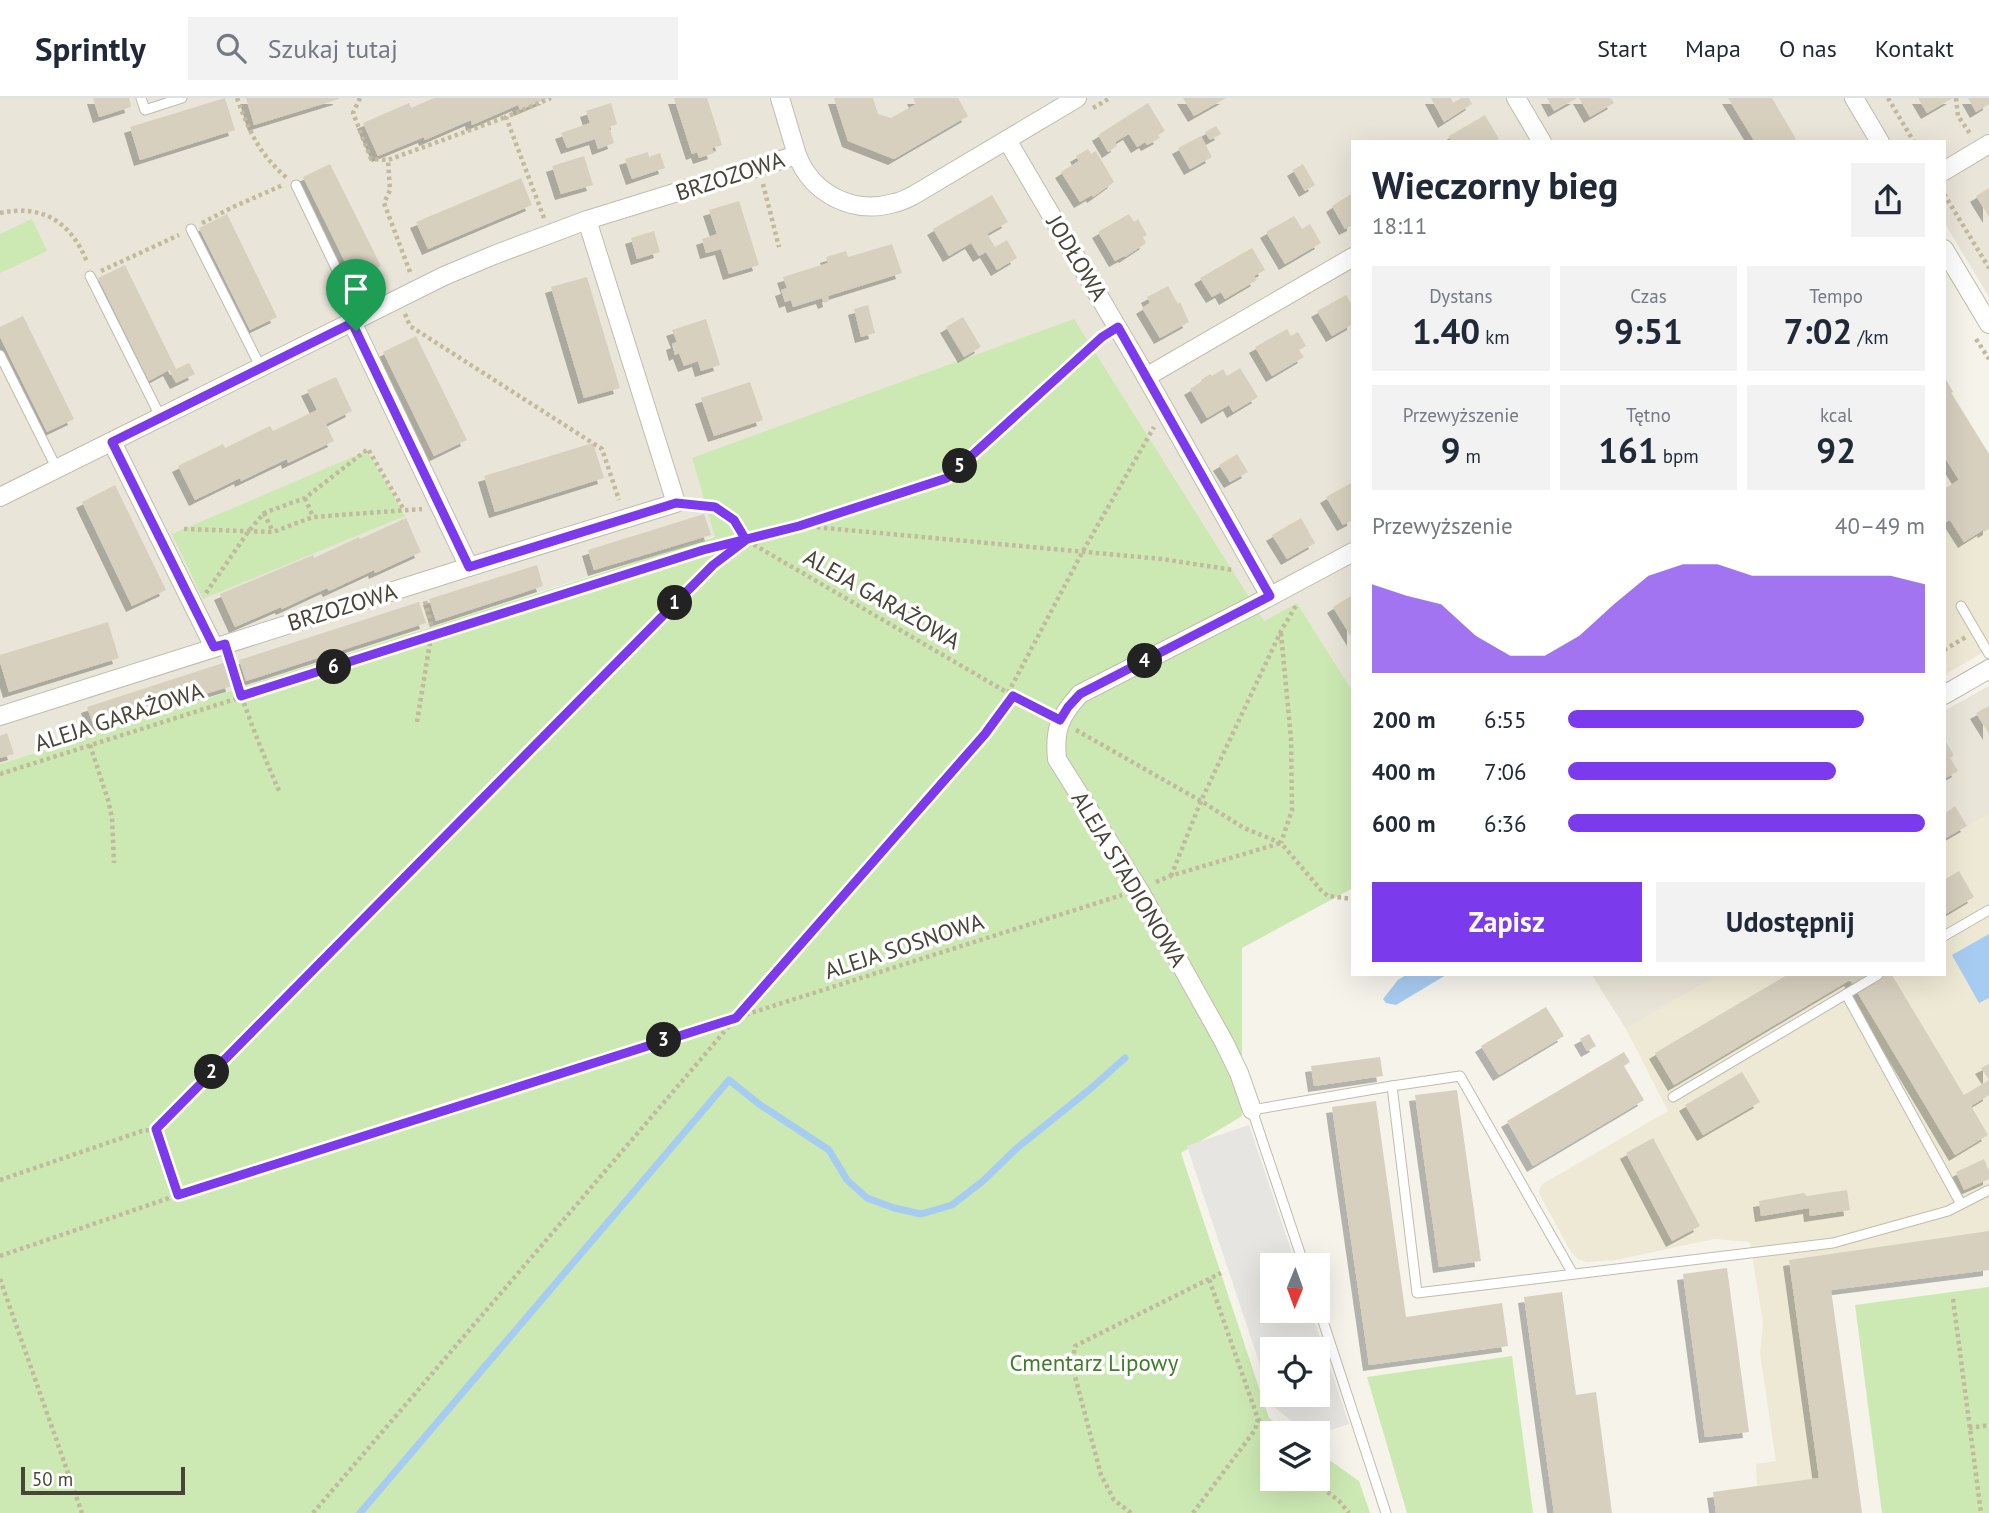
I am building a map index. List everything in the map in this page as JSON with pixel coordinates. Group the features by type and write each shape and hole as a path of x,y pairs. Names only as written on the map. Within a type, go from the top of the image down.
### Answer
{"street":[{"path":"779,98 797,155"},
{"name":"BRZOZOWA","path":"0,497 444,276 587,220 797,155 803,169 822,190 838,200 855,205 895,203 914,195 1077,98"},
{"path":"1516,98 1541,140"},
{"path":"1854,98 1879,140"},
{"name":"JODŁOWA","path":"1007,139 1110,332 1146,377 1270,596"},
{"path":"1946,170 1989,144"},
{"path":"587,220 676,503"},
{"path":"1946,252 1989,324"},
{"path":"1146,377 1351,258"},
{"path":"356,320 469,567"},
{"path":"112,442 220,646"},
{"name":"BRZOZOWA","path":"0,716 676,503"},
{"path":"1060,720 1080,694 1351,553"},
{"path":"1946,694 1989,669"},
{"name":"ALEJA STADIONOWA","path":"1060,720 1055,740 1057,759 1139,890 1224,1042 1252,1110"}],"lane":[{"path":"141,98 145,110 182,98"},
{"path":"296,186 356,320"},
{"path":"191,229 261,368"},
{"path":"90,276 161,418"},
{"path":"0,355 57,469"},
{"path":"1961,606 1989,654"},
{"path":"1946,935 1989,909"},
{"path":"1673,1097 1876,976"},
{"path":"1846,994 1961,1204"},
{"path":"1252,1110 1460,1076 1573,1274"},
{"path":"1392,1086 1417,1293 1833,1243 1948,1211 1989,1190"},
{"name":"ALEJA STADIONOWA","path":"1252,1110 1300,1253"},
{"path":"1324,1323 1386,1513"}],"path":[{"path":"0,213 21,209 41,213 58,222 73,235 86,259 90,276 291,181 275,167 249,132 237,98"},
{"path":"360,98 353,113 371,159 388,159 551,98"},
{"path":"1888,98 1913,140"},
{"path":"1956,98 1958,116 1971,136"},
{"path":"506,117 546,222"},
{"path":"388,159 390,190 384,203 411,276"},
{"path":"762,178 779,247"},
{"path":"1946,197 1989,268"},
{"path":"394,315 404,311 410,326 602,449 625,518"},
{"path":"1108,346 1110,332"},
{"path":"0,1180 142,1131 156,1129 713,565 746,540 799,526 947,478 1110,332"},
{"path":"313,1513 736,1018 985,734 1011,694 1083,551 1155,425 1162,436"},
{"path":"206,595 264,513 305,498 368,449 404,510"},
{"path":"305,498 313,517"},
{"path":"676,503 715,507 734,520 746,540"},
{"path":"184,529 273,532 313,517 426,508"},
{"path":"264,513 273,532"},
{"path":"799,526 1162,559 1241,571"},
{"name":"ALEJA GARAŻOWA","path":"0,774 703,550 746,540 1244,828 1281,844"},
{"path":"417,722 431,636 420,583"},
{"path":"1281,844 1170,876 1201,801 1281,631 1299,601"},
{"path":"1281,631 1291,740 1292,810 1281,844"},
{"path":"1946,649 1975,631"},
{"path":"220,646 262,753 281,793"},
{"path":"90,745 108,800 114,863"},
{"path":"1281,844 1328,896 1351,899"},
{"name":"ALEJA SOSNOWA","path":"0,1256 178,1195 1139,890"},
{"path":"156,1129 178,1195"},
{"path":"1130,1513 1114,1500 1101,1475 1072,1365 1075,1346 1221,1273"},
{"path":"0,1279 82,1513"},
{"path":"1209,1279 1260,1422"},
{"path":"1952,1299 1981,1513"},
{"path":"1193,1513 1255,1430 1258,1419"},
{"path":"1969,1428 1989,1424"},
{"path":"1326,1491 1349,1513"}],"shaded area":[{"path":"0,98 1989,98 1989,297 1946,225 1946,140 1351,140 1351,689 1297,603 1264,621 692,458 715,536 0,764"},
{"path":"1946,380 1989,454 1989,649 1946,674"},
{"path":"1989,686 1989,814 1946,839 1946,710"},
{"path":"1989,814 1989,1270 1831,1290 1862,1513 1716,1513 1713,1492 1757,1486 1756,1464 1776,1461 1760,1354 1763,1323 1750,1242 1714,1239 1616,1260 1586,1262 1571,1252 1539,1193 1541,1185 1668,1111 1626,1029 1716,976 1946,976 1946,839"},
{"path":"1593,976 1716,976 1626,1029"},
{"path":"1249,1125 1292,1253 1260,1253 1260,1323 1315,1323 1320,1337 1260,1337 1260,1365 1187,1146"},
{"path":"1330,1368 1349,1424 1330,1430 1330,1421 1292,1421 1274,1407 1330,1407"}],"green space":[{"path":"32,219 47,251 0,273 0,234"},
{"name":"Cmentarz Lipowy","path":"1074,319 1264,621 1297,603 1351,689 1351,889 1242,948 1242,1116 1181,1153 1260,1391 1260,1407 1265,1407 1269,1418 1273,1421 1260,1421 1260,1491 1330,1491 1330,1460 1359,1481 1370,1513 0,1513 0,764 715,537 692,458"},
{"path":"367,451 405,516 203,599 172,534"},
{"path":"1989,1287 1989,1513 1882,1513 1855,1305"},
{"path":"1512,1356 1533,1513 1407,1513 1367,1377"}],"water":[{"path":"1989,934 1989,998 1979,1003 1952,955"},
{"path":"1404,976 1444,976 1396,1005 1386,1003 1383,999"}],"building":[{"path":"93,98 129,98 131,107 99,117"},
{"path":"225,98 235,130 140,160 130,127"},
{"path":"246,98 339,98 339,99 254,125"},
{"path":"434,98 548,98 520,110 518,105 472,125 471,120 378,156 363,123 409,103 411,108"},
{"path":"674,98 707,98 722,145 712,148 714,153 699,158 697,152 692,154"},
{"path":"834,98 873,98 878,114 891,118 916,104 913,98 958,98 968,116 894,159 848,141"},
{"path":"1183,98 1226,98 1194,116"},
{"path":"1431,98 1451,98 1453,103 1461,98 1469,98 1472,104 1444,122"},
{"path":"1547,98 1577,98 1554,111"},
{"path":"1579,98 1611,98 1614,103 1590,117"},
{"path":"1728,98 1772,98 1796,139 1754,140"},
{"path":"1918,98 1953,98 1927,113"},
{"path":"1968,98 1989,98 1989,104 1976,112"},
{"path":"611,103 617,124 609,127 614,143 598,149 595,139 567,148 561,133 590,123 586,111"},
{"path":"1148,103 1165,131 1158,135 1160,138 1137,147 1129,134 1115,142 1117,146 1108,152 1098,135"},
{"path":"1485,115 1499,139 1451,140 1449,136"},
{"path":"1216,126 1221,134 1210,140 1205,132"},
{"path":"1201,136 1212,157 1190,169 1178,148"},
{"path":"1088,149 1091,154 1096,151 1114,182 1093,197 1092,195 1080,202 1061,172 1079,161 1076,156"},
{"path":"648,152 649,157 660,153 665,168 632,179 625,159"},
{"path":"584,156 593,185 561,194 552,166"},
{"path":"330,164 381,266 354,280 303,177"},
{"path":"1303,164 1315,185 1305,191 1293,170"},
{"path":"521,178 532,205 428,249 416,222"},
{"path":"1989,188 1989,217 1976,196"},
{"path":"1351,194 1351,226 1345,229 1332,206"},
{"path":"992,195 1008,222 987,234 995,247 1007,240 1017,258 997,270 986,252 979,256 971,243 949,256 933,229"},
{"path":"739,201 759,265 729,274 721,249 706,253 702,239 717,234 709,210"},
{"path":"227,214 277,317 250,330 199,228"},
{"path":"1129,214 1134,222 1138,219 1147,235 1143,237 1146,243 1115,261 1098,232"},
{"path":"1294,216 1302,229 1310,224 1321,243 1285,264 1266,232"},
{"path":"654,231 660,252 637,259 631,238"},
{"path":"892,244 902,273 828,296 829,301 824,303 822,298 793,307 791,300 785,302 781,290 787,288 783,277 828,263 826,257 846,251 848,257"},
{"path":"1252,248 1265,270 1254,276 1257,280 1225,299 1221,292 1212,297 1200,278"},
{"path":"125,265 176,369 189,363 195,374 176,383 169,370 149,381 98,278"},
{"path":"587,277 620,388 584,398 551,287"},
{"path":"1168,286 1178,304 1180,302 1189,322 1160,338 1142,308 1150,303 1147,297"},
{"path":"1346,295 1351,304 1351,325 1332,336 1317,311"},
{"path":"868,305 875,333 861,337 854,309"},
{"path":"23,316 74,419 47,432 0,337 0,327"},
{"path":"963,317 981,347 964,357 946,327"},
{"path":"706,319 720,365 701,371 698,361 684,366 679,353 675,355 672,344 677,342 672,330"},
{"path":"1287,329 1291,336 1298,332 1306,346 1299,350 1304,357 1272,376 1255,347"},
{"path":"416,336 467,440 434,456 383,352"},
{"path":"1240,368 1258,397 1233,412 1229,405 1207,418 1190,389 1210,374 1212,376 1223,369 1227,376"},
{"path":"336,377 352,411 326,424 334,441 288,463 287,459 241,481 240,478 195,500 178,466 223,444 225,448 270,426 273,431 317,410 307,390"},
{"path":"1946,380 1953,392 1951,393 1989,454 1989,529 1964,542 1950,520 1946,522 1946,488 1959,480 1946,459"},
{"path":"750,382 763,420 714,436 701,398"},
{"path":"593,443 604,478 495,512 484,476"},
{"path":"1237,454 1248,472 1230,482 1219,465"},
{"path":"1351,483 1351,521 1343,525 1326,497"},
{"path":"115,485 166,590 132,606 82,502"},
{"path":"704,514 711,535 594,570 588,550"},
{"path":"406,518 421,552 375,573 374,570 329,591 327,588 235,627 220,594 313,555 314,558"},
{"path":"1301,518 1315,543 1287,559 1272,535"},
{"path":"537,565 543,586 436,621 429,599"},
{"path":"1351,596 1351,637 1333,607"},
{"path":"419,602 426,623 246,681 239,660"},
{"path":"108,622 119,658 9,692 0,655"},
{"path":"226,662 232,686 94,727 87,707"},
{"path":"1989,706 1989,734 1976,713"},
{"path":"7,733 14,754 0,758 0,736"},
{"path":"1946,742 1954,755 1950,758 1958,771 1946,778"},
{"path":"1955,806 1967,826 1946,838 1946,813"},
{"path":"1959,871 1974,897 1946,914 1946,879"},
{"path":"1785,976 1893,976 1964,1095 1989,1080 1989,1095 1971,1106 1988,1135 1955,1155 1850,980 1674,1085 1655,1053"},
{"path":"1546,1007 1564,1036 1499,1075 1481,1046"},
{"path":"1589,1034 1596,1046 1587,1051 1580,1039"},
{"path":"1624,1052 1630,1062 1624,1066 1644,1100 1533,1166 1507,1121"},
{"path":"1380,1057 1383,1076 1314,1086 1311,1066"},
{"path":"1989,1064 1989,1080 1981,1068"},
{"path":"1742,1072 1760,1102 1703,1135 1685,1105"},
{"path":"1457,1090 1481,1261 1439,1267 1415,1095"},
{"path":"1376,1101 1406,1317 1502,1303 1508,1346 1369,1365 1332,1107"},
{"path":"1653,1138 1700,1226 1672,1241 1626,1153"},
{"path":"1984,1159 1989,1179 1964,1190 1956,1172"},
{"path":"1847,1190 1850,1210 1810,1216 1809,1208 1761,1216 1759,1201 1804,1193 1807,1196"},
{"path":"1989,1231 1989,1270 1831,1290 1862,1513 1716,1513 1713,1492 1819,1478 1789,1260"},
{"path":"1727,1268 1749,1432 1705,1437 1683,1274"},
{"path":"1562,1292 1576,1395 1596,1392 1612,1513 1554,1513 1524,1297"}],"waterway":[{"path":"360,1513 729,1080 759,1104 829,1150 847,1180 867,1198 921,1214 952,1205 1125,1058"}],"route":[{"path":"356,331 352,323 112,442 214,647 225,644 241,696 703,550 746,540 799,526 947,478 1102,337 1118,327 1270,596 1080,694 1060,720 1013,696 985,734 736,1018 178,1195 156,1129 713,565 746,540 734,520 715,507 676,503 469,567 356,331"}]}
